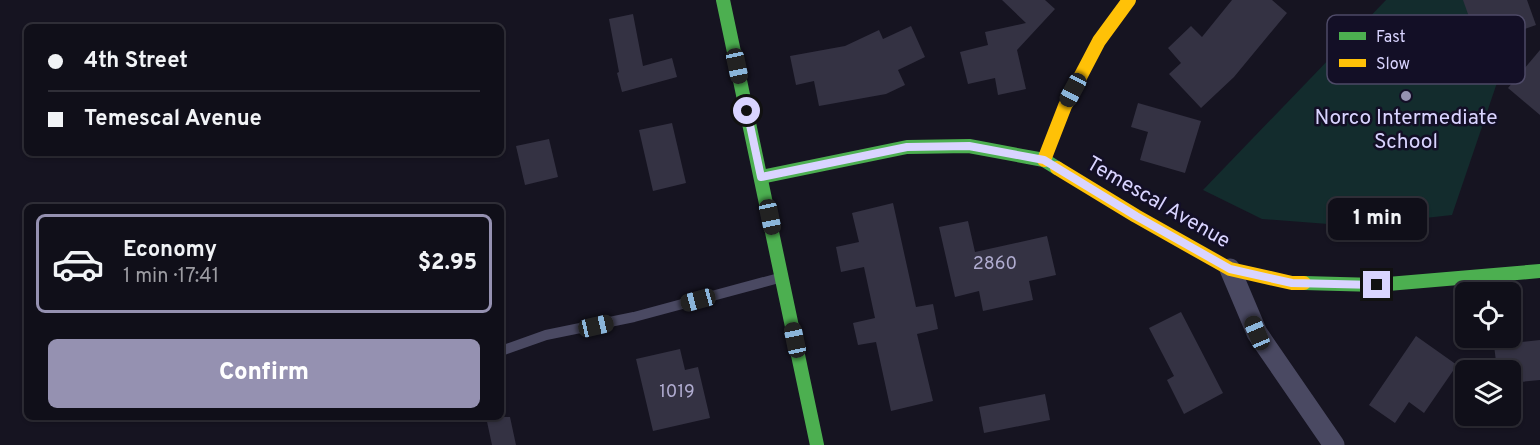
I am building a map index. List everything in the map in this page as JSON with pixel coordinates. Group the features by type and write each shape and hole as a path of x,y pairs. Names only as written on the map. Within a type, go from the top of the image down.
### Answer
{"street":[{"path":"723,0 817,445"},
{"path":"1044,160 1065,106 1099,41 1129,0"},
{"name":"Temescal Avenue","path":"761,177 907,147 969,146 1044,160 1230,269 1292,283 1377,285 1540,271"},
{"path":"1230,269 1257,333 1334,445"}],"lane":[{"path":"504,350 546,335 634,317 782,278"}],"green space":[{"path":"1386,0 1467,0 1474,15 1372,15"},
{"path":"1327,61 1327,84 1497,84 1452,215 1354,226 1262,219 1203,190"}],"building":[{"path":"1002,0 1045,0 1055,9 1017,50 1026,89 998,95 995,78 968,84 960,52 988,45 985,32 1026,23"},
{"path":"1232,0 1272,0 1287,13 1234,77 1201,108 1169,74 1181,63 1168,48 1191,26 1202,37"},
{"path":"1463,0 1527,0 1536,25 1525,29 1525,15 1468,15"},
{"path":"633,14 643,66 672,58 677,77 622,92 609,19"},
{"path":"911,26 925,57 898,70 905,85 886,94 819,106 814,81 796,85 790,56 845,46 879,30 883,39"},
{"path":"1540,50 1540,115 1508,88 1511,84 1525,84 1525,68"},
{"path":"1138,103 1201,121 1185,173 1140,160 1148,132 1131,127"},
{"path":"672,123 686,183 653,191 639,130"},
{"path":"549,139 558,177 525,185 516,146"},
{"path":"893,203 916,307 933,304 938,329 917,334 933,401 891,411 876,342 858,345 853,323 875,318 864,267 841,272 836,247 859,242 852,213"},
{"path":"968,221 975,252 1047,236 1056,275 1029,281 1033,300 983,311 979,291 955,297 939,227"},
{"path":"1181,312 1223,393 1184,414 1167,380 1174,376 1149,328"},
{"path":"1416,336 1455,364 1455,368 1424,413 1409,402 1395,423 1369,405"},
{"path":"1540,340 1540,380 1521,382 1521,360 1496,360 1494,348 1521,348 1521,342"},
{"path":"680,349 685,370 698,367 710,418 653,431 636,359"},
{"path":"1045,394 1050,420 984,433 979,407"},
{"path":"504,417 510,417 516,445 492,445 487,420 504,420"}],"traffic: fast":[{"path":"723,0 817,445"},
{"path":"761,177 907,147 969,146 1044,160 1057,168"},
{"path":"1304,283 1376,285 1540,271"}],"traffic: slow":[{"path":"1044,160 1065,106 1099,41 1129,0"},
{"path":"1057,168 1230,269 1292,283 1304,283"}],"place":[{"name":"Norco Intermediate School","path":"1406,96"}],"route":[{"path":"747,111 761,177 907,147 969,146 1044,160 1230,269 1292,283 1377,285"}]}
